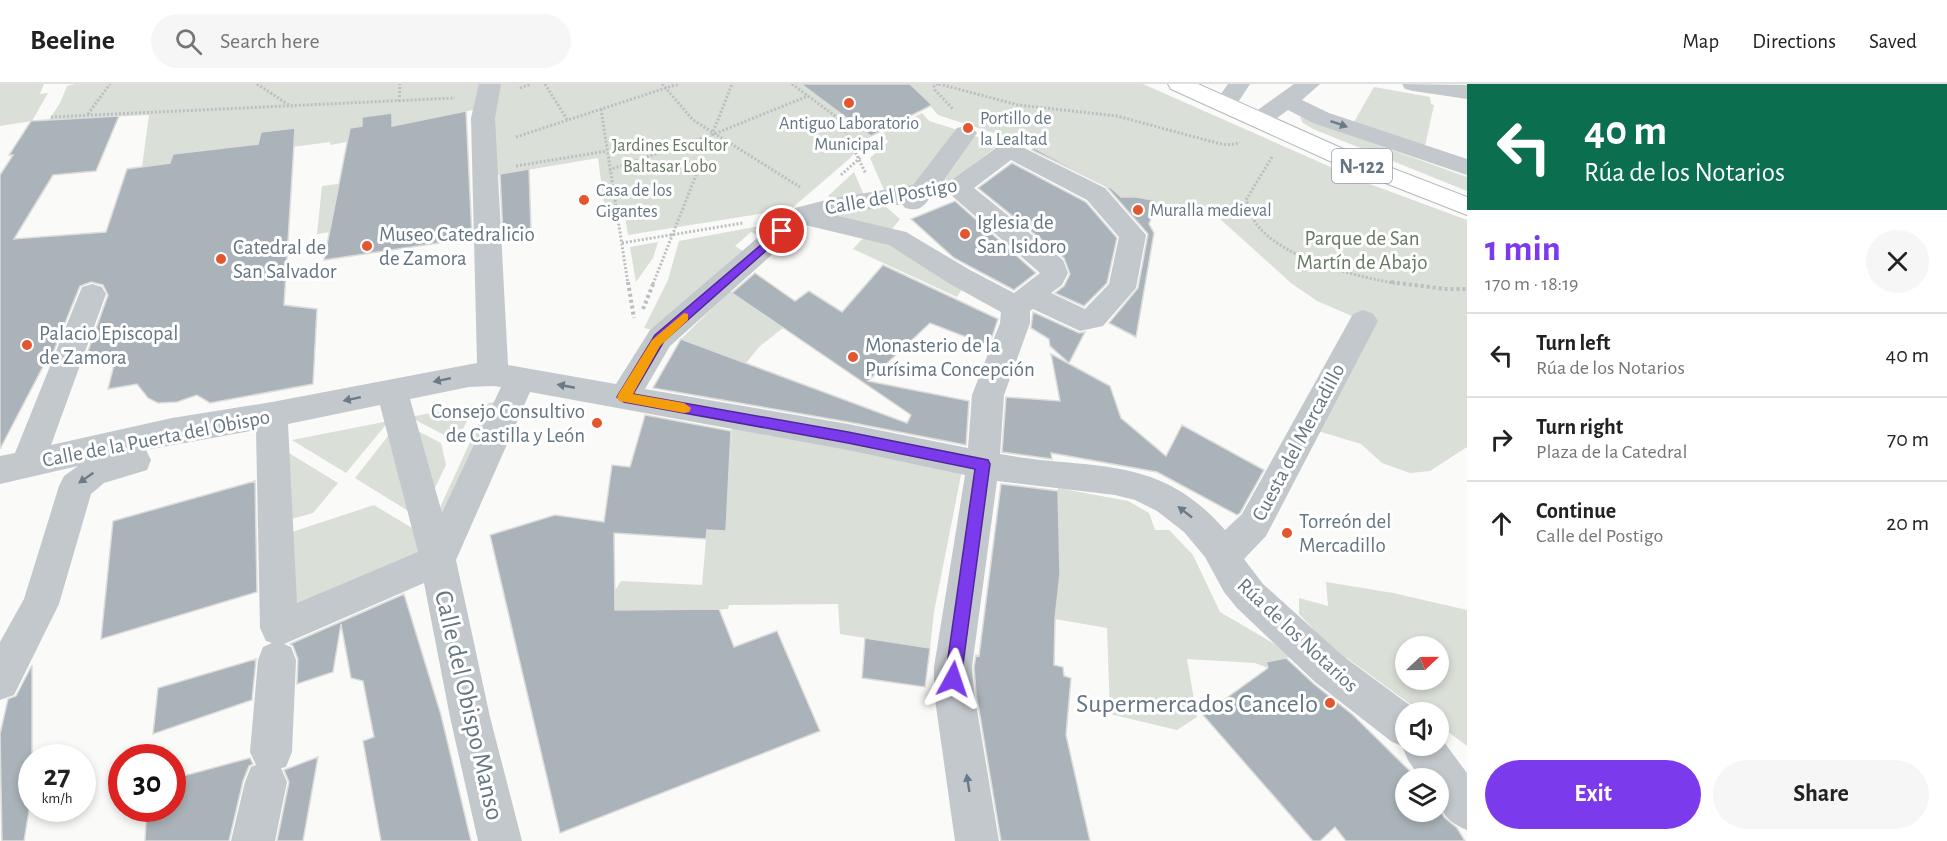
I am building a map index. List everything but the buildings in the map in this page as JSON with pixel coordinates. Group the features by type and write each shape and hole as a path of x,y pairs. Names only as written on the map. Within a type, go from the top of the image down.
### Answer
{"highway":[{"name":"N-122","path":"1179,84 1368,168 1467,207"}],"street":[{"path":"1225,105 1239,84"},
{"path":"1259,120 1309,84"},
{"path":"1413,84 1467,92"},
{"path":"278,641 439,565 508,384 483,143 483,112 488,92"},
{"path":"1285,100 1321,118 1467,167"},
{"path":"897,238 909,210 960,122"},
{"name":"Calle del Postigo","path":"636,399 653,347 663,335 800,215 830,207 957,187 966,183 1009,150 1096,194 1134,236 1124,284 1093,319 1080,320 1023,301"},
{"path":"957,187 1053,267 1054,273 1052,278 1023,301 988,399 983,464 953,679 977,841"},
{"path":"800,215 897,238 960,277 1023,301"},
{"path":"13,467 92,294"},
{"name":"Cuesta del Mercadillo","path":"1223,556 1254,525 1363,321"},
{"name":"Calle de la Puerta del Obispo","path":"13,467 172,431 312,407 396,405 469,375 508,384"},
{"name":"Rúa de los Notarios","path":"508,384 636,399 848,437 1015,471 1116,481 1142,487 1188,514 1211,538 1237,580 1250,596 1329,669 1395,720"},
{"name":"Calle del Obispo Manso","path":"396,405 439,565 470,717 500,841"},
{"path":"253,841 268,767 278,641 272,415"},
{"path":"0,681 41,604 76,486 93,473 144,455 172,431"},
{"path":"1429,756 1467,809"},
{"path":"1443,756 1467,774"}],"path":[{"path":"88,114 110,84"},
{"path":"257,84 290,106"},
{"path":"399,101 400,84"},
{"path":"545,84 568,121"},
{"path":"662,84 693,120 830,207"},
{"path":"514,138 678,84"},
{"path":"642,311 732,84"},
{"path":"792,84 843,123 877,200"},
{"path":"960,122 934,86 938,84 1018,105 1117,116 1227,145 1241,142"},
{"path":"51,117 151,110 186,112 459,98 488,92"},
{"path":"609,170 714,134 808,96"},
{"path":"601,110 634,320"},
{"path":"515,166 607,151"},
{"path":"1274,153 1246,200 1257,225 1282,244 1325,266 1395,285 1467,289"},
{"path":"622,243 800,215"}],"green space":[{"path":"0,84 44,84 40,94 48,93 32,121 0,126"},
{"name":"Jardines Escultor Baltasar Lobo","path":"75,84 801,84 871,136 849,159 791,209 628,235 625,216 606,219 598,158 497,175 493,106 392,126 392,113 363,117 362,126 347,142 330,145 330,142 292,147 295,128 261,132 257,147 142,167 149,115 49,120 67,86"},
{"name":"Parque de San Martín de Abajo","path":"911,84 1143,84 1367,183 1467,220 1467,447 1430,471 1410,473 1382,463 1361,444 1318,431 1373,325 1317,301 1291,283 1219,218 1136,197 1123,199 1111,188 1027,144 938,115"},
{"path":"1374,87 1430,97 1431,104 1434,105 1425,146 1354,122"},
{"path":"922,113 929,121 961,131 919,185 885,192 870,158 889,141 877,136"},
{"path":"1300,117 1467,177 1467,191 1313,129 1303,123"},
{"path":"971,135 1000,144 953,180 932,185"},
{"path":"854,172 864,195 834,200 828,196"},
{"path":"397,176 396,222 317,234 322,186"},
{"path":"885,206 900,219 892,229 826,215"},
{"path":"771,224 773,226 760,236 751,232 735,246 743,251 653,330 644,328 668,280 679,241"},
{"path":"864,237 884,242 962,289 957,297 853,249"},
{"path":"658,242 653,258 636,282 630,247"},
{"path":"730,291 783,328 760,346 746,363 681,339"},
{"path":"504,401 451,519 437,514 488,403"},
{"path":"475,405 462,431 444,435 410,417"},
{"path":"389,421 346,473 292,440"},
{"path":"732,427 962,470 934,612 930,648 840,634 838,604 729,605 728,609 674,612 615,638 614,592 621,581 702,585 707,528 726,530"},
{"path":"414,429 441,443 446,465 431,496"},
{"path":"392,431 413,514 355,478"},
{"path":"284,450 338,483 313,513 288,520"},
{"path":"1058,488 1128,501 1149,513 1155,530 1169,530 1193,555 1220,612 1295,656 1267,662 1268,668 1255,663 1187,659 1197,717 1177,730 1110,714 1107,628 1055,619 1060,574"},
{"path":"374,505 417,531 424,557 292,612 289,533"},
{"path":"1326,582 1393,593 1467,610 1467,746 1449,732 1449,702 1407,702 1347,658 1342,659 1299,614 1299,598 1328,606"}],"slow traffic":[{"path":"684,317 656,343 624,397 684,408"}],"place":[{"name":"Antiguo Laboratorio Municipal","path":"849,103"},
{"name":"Portillo de la Lealtad","path":"968,128"},
{"name":"Casa de los Gigantes","path":"584,200"},
{"name":"Muralla medieval","path":"1138,210"},
{"name":"Iglesia de San Isidoro","path":"965,234"},
{"name":"Museo Catedralicio de Zamora","path":"367,246"},
{"name":"Catedral de San Salvador","path":"221,259"},
{"name":"Palacio Episcopal de Zamora","path":"27,345"},
{"name":"Monasterio de la Purísima Concepción","path":"853,357"},
{"name":"Consejo Consultivo de Castilla y León","path":"597,423"},
{"name":"Torreón del Mercadillo","path":"1287,533"},
{"name":"Supermercados Cancelo","path":"1330,703"}],"route":[{"path":"782,231 660,338 624,397 983,464 954,656 953,679"}]}
